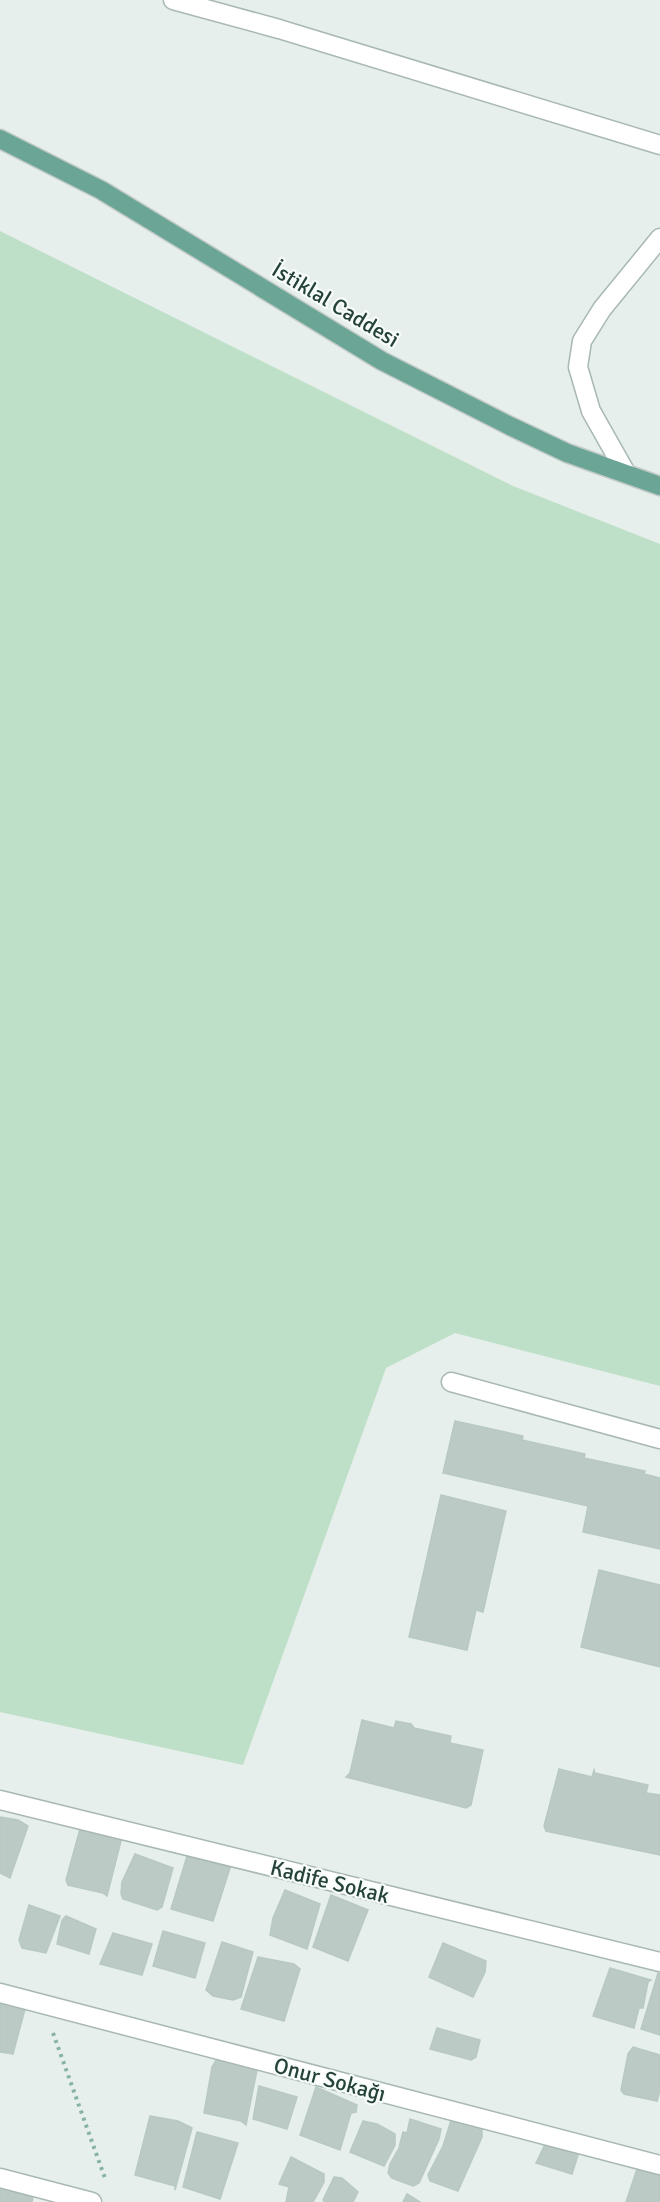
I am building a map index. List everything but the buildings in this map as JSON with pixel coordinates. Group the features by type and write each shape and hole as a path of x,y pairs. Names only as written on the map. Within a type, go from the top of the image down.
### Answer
{"main road":[{"name":"İstiklal Caddesi","path":"0,139 101,190 382,361 557,448 660,486"}],"street":[{"path":"173,0 279,29 660,145"},
{"path":"626,473 591,411 578,367 579,358 582,341 602,309 660,238"},
{"path":"451,1382 660,1439"},
{"name":"Kadife Sokak","path":"0,1800 660,1962"},
{"name":"Onur Sokağı","path":"0,1993 660,2165"},
{"path":"0,2178 92,2202"}],"path":[{"path":"43,2004 110,2191"}],"green space":[{"path":"0,231 513,486 660,544 660,1386 455,1333 386,1368 243,1765 0,1712"}]}
